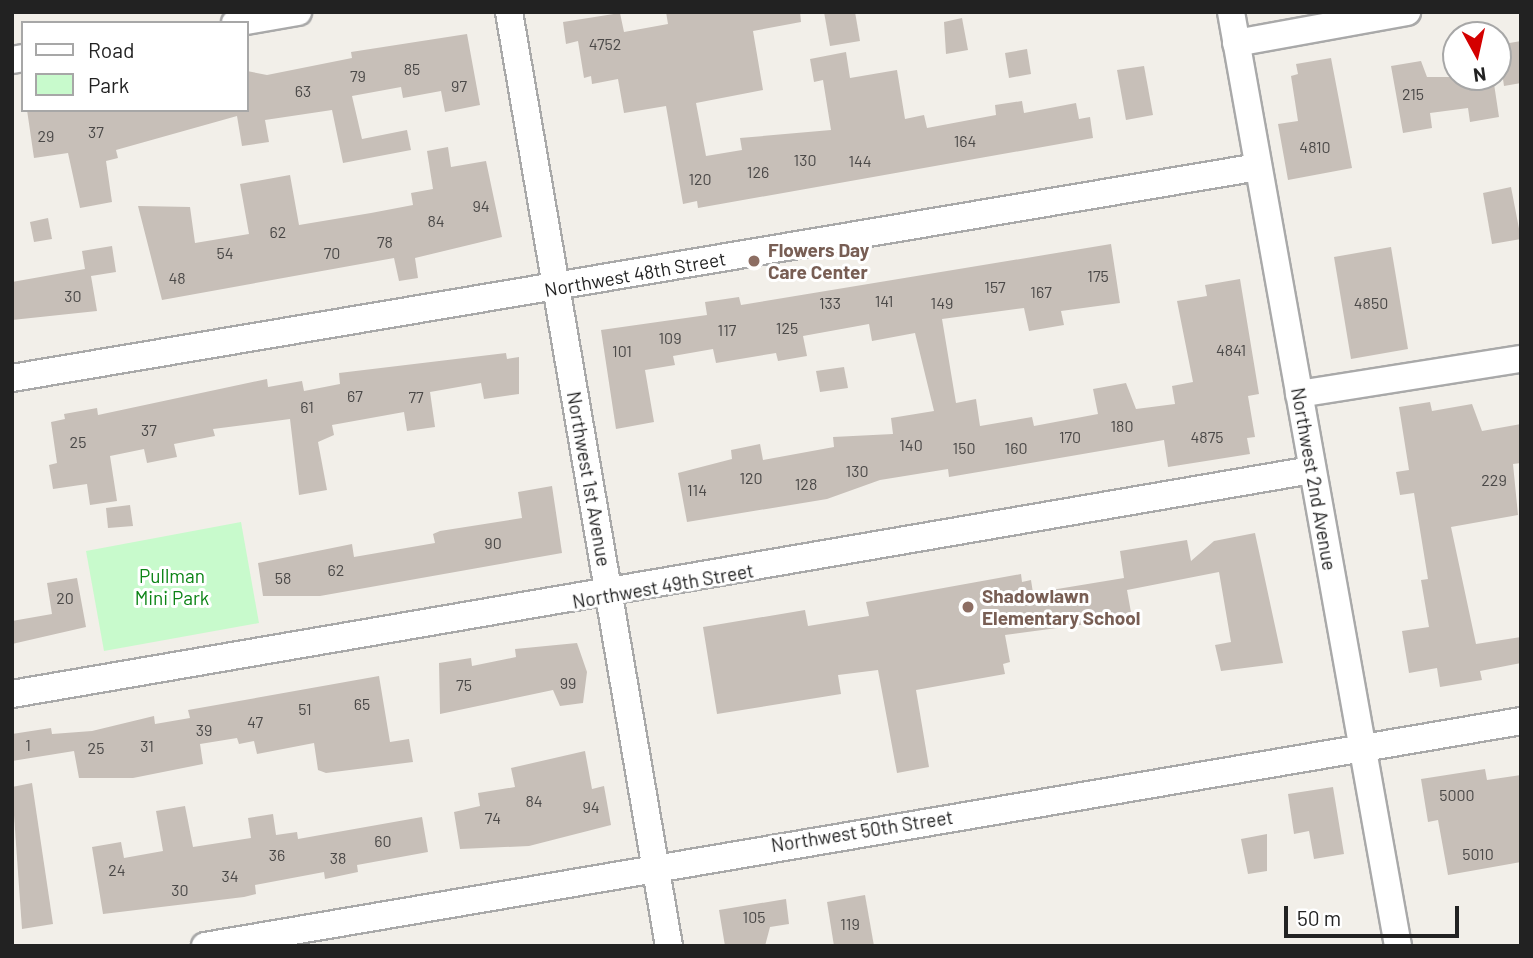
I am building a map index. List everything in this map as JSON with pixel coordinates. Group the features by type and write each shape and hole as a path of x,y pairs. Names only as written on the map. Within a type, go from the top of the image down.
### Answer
{"street":[{"path":"246,21 298,12"},
{"name":"Northwest 1st Avenue","path":"509,12 669,946"},
{"name":"Northwest 2nd Avenue","path":"1231,12 1398,946"},
{"path":"1237,43 1407,12"},
{"name":"Northwest 48th Street","path":"12,378 1258,167"},
{"path":"1299,394 1521,359"},
{"name":"Northwest 49th Street","path":"12,694 609,595 1312,470"},
{"name":"Northwest 50th Street","path":"205,946 654,865 1521,721"}],"green space":[{"name":"Pullman Mini Park","path":"241,522 259,623 104,651 86,551"}],"building":[{"path":"666,12 800,12 801,22 753,31 763,90 696,103 706,156 742,150 740,138 831,130 823,80 814,82 810,59 846,52 850,78 897,70 905,119 924,115 927,128 996,115 995,105 1022,101 1024,113 1076,103 1079,119 1090,117 1093,138 698,208 697,201 683,204 666,106 624,113 618,79 592,84 591,76 584,78 578,41 566,44 563,22 620,13 624,32 668,24"},
{"path":"824,12 855,12 860,41 830,46"},
{"path":"962,18 968,50 946,54 944,22"},
{"path":"467,34 480,105 445,112 441,91 403,98 401,87 352,96 362,139 407,130 411,150 343,163 332,110 265,120 269,142 242,146 237,116 116,150 118,158 106,161 112,202 80,208 68,153 34,158 27,112 248,112 248,71 267,75 352,58 351,52"},
{"path":"1521,41 1521,83 1512,85 1512,43"},
{"path":"1027,49 1031,74 1009,78 1005,53"},
{"path":"1331,58 1352,168 1288,180 1278,124 1298,121 1291,76 1298,74 1296,64"},
{"path":"1421,61 1427,77 1442,77 1442,91 1495,91 1499,117 1470,122 1468,108 1430,113 1432,128 1403,133 1391,66"},
{"path":"1144,66 1153,115 1126,120 1117,70"},
{"path":"448,147 451,167 486,161 502,237 415,258 418,278 399,281 394,258 162,300 138,206 190,207 195,243 249,234 240,184 290,175 299,225 371,213 413,205 411,193 433,189 427,151"},
{"path":"1511,187 1521,239 1492,244 1483,193"},
{"path":"48,218 52,239 34,242 30,222"},
{"path":"1111,244 1120,303 1061,311 1064,325 1029,331 1024,308 942,319 956,403 976,399 980,426 1032,417 1034,426 1098,414 1093,389 1126,383 1136,409 1175,404 1172,386 1193,382 1177,301 1207,296 1205,285 1240,279 1259,394 1248,396 1255,437 1247,438 1250,454 1168,467 1164,440 949,477 948,469 880,480 827,499 687,522 678,473 732,459 731,450 760,444 763,460 834,447 833,437 893,434 891,418 934,411 915,333 872,341 869,324 803,336 807,356 778,361 776,353 716,363 713,349 673,356 675,365 645,370 654,422 616,429 601,330 707,315 705,302 739,297 741,305"},
{"path":"112,246 116,272 91,276 97,311 12,320 12,282 85,269 82,251"},
{"path":"1391,247 1408,349 1351,359 1334,257"},
{"path":"506,353 507,359 519,357 519,394 484,399 481,383 430,392 435,427 407,431 404,412 332,425 334,435 318,442 327,490 299,495 290,419 213,429 215,436 174,444 177,457 147,463 144,449 110,456 117,501 90,505 87,484 53,489 49,465 57,463 51,422 65,419 64,414 97,408 98,415 267,379 268,387 302,381 304,391 340,384 339,373"},
{"path":"844,367 848,388 820,392 816,371"},
{"path":"1430,402 1432,411 1472,404 1482,431 1521,424 1521,463 1513,464 1518,515 1451,527 1476,644 1521,637 1521,663 1480,671 1482,680 1440,687 1437,668 1409,673 1402,631 1429,627 1421,580 1428,579 1414,493 1400,495 1396,472 1409,470 1399,407"},
{"path":"552,486 562,553 320,596 263,596 258,563 352,544 354,557 435,543 433,534 440,531 522,518 518,492"},
{"path":"130,505 133,526 108,528 106,508"},
{"path":"1255,533 1283,663 1221,671 1215,645 1231,642 1219,572 1127,590 1132,618 1005,635 1010,662 1003,664 1005,674 916,690 929,767 897,773 878,670 838,675 841,694 717,714 703,627 805,610 808,626 869,616 866,602 1021,574 1022,582 1031,580 1033,593 1124,578 1120,551 1187,540 1191,561 1214,541"},
{"path":"77,578 86,627 12,644 12,621 52,614 47,583"},
{"path":"577,643 587,672 583,703 560,706 553,690 440,714 439,663 471,658 472,666 516,657 515,649"},
{"path":"379,676 390,742 409,739 413,762 326,773 318,770 314,743 257,754 254,741 239,744 237,738 200,744 203,764 133,778 79,778 74,751 12,761 12,734 51,728 52,734 92,731 154,716 155,724 190,718 188,710"},
{"path":"585,751 592,789 604,786 611,825 529,846 460,849 454,812 480,806 478,793 515,787 511,768"},
{"path":"1485,769 1487,780 1521,775 1521,862 1448,875 1438,820 1428,822 1421,779"},
{"path":"32,783 53,924 22,929 12,787"},
{"path":"1333,787 1344,854 1314,859 1309,831 1294,834 1288,794"},
{"path":"185,806 193,847 251,838 248,818 273,814 276,835 297,832 298,839 422,817 428,852 357,865 358,872 325,879 324,872 255,885 256,894 244,897 103,914 92,847 121,842 124,858 163,851 156,811"},
{"path":"1267,834 1267,871 1248,874 1241,839"},
{"path":"865,895 874,946 834,946 827,902"},
{"path":"786,899 789,924 770,927 765,946 725,946 719,910"}],"place":[{"name":"Flowers Day Care Center","path":"754,261"},
{"name":"Shadowlawn Elementary School","path":"968,607"}]}
